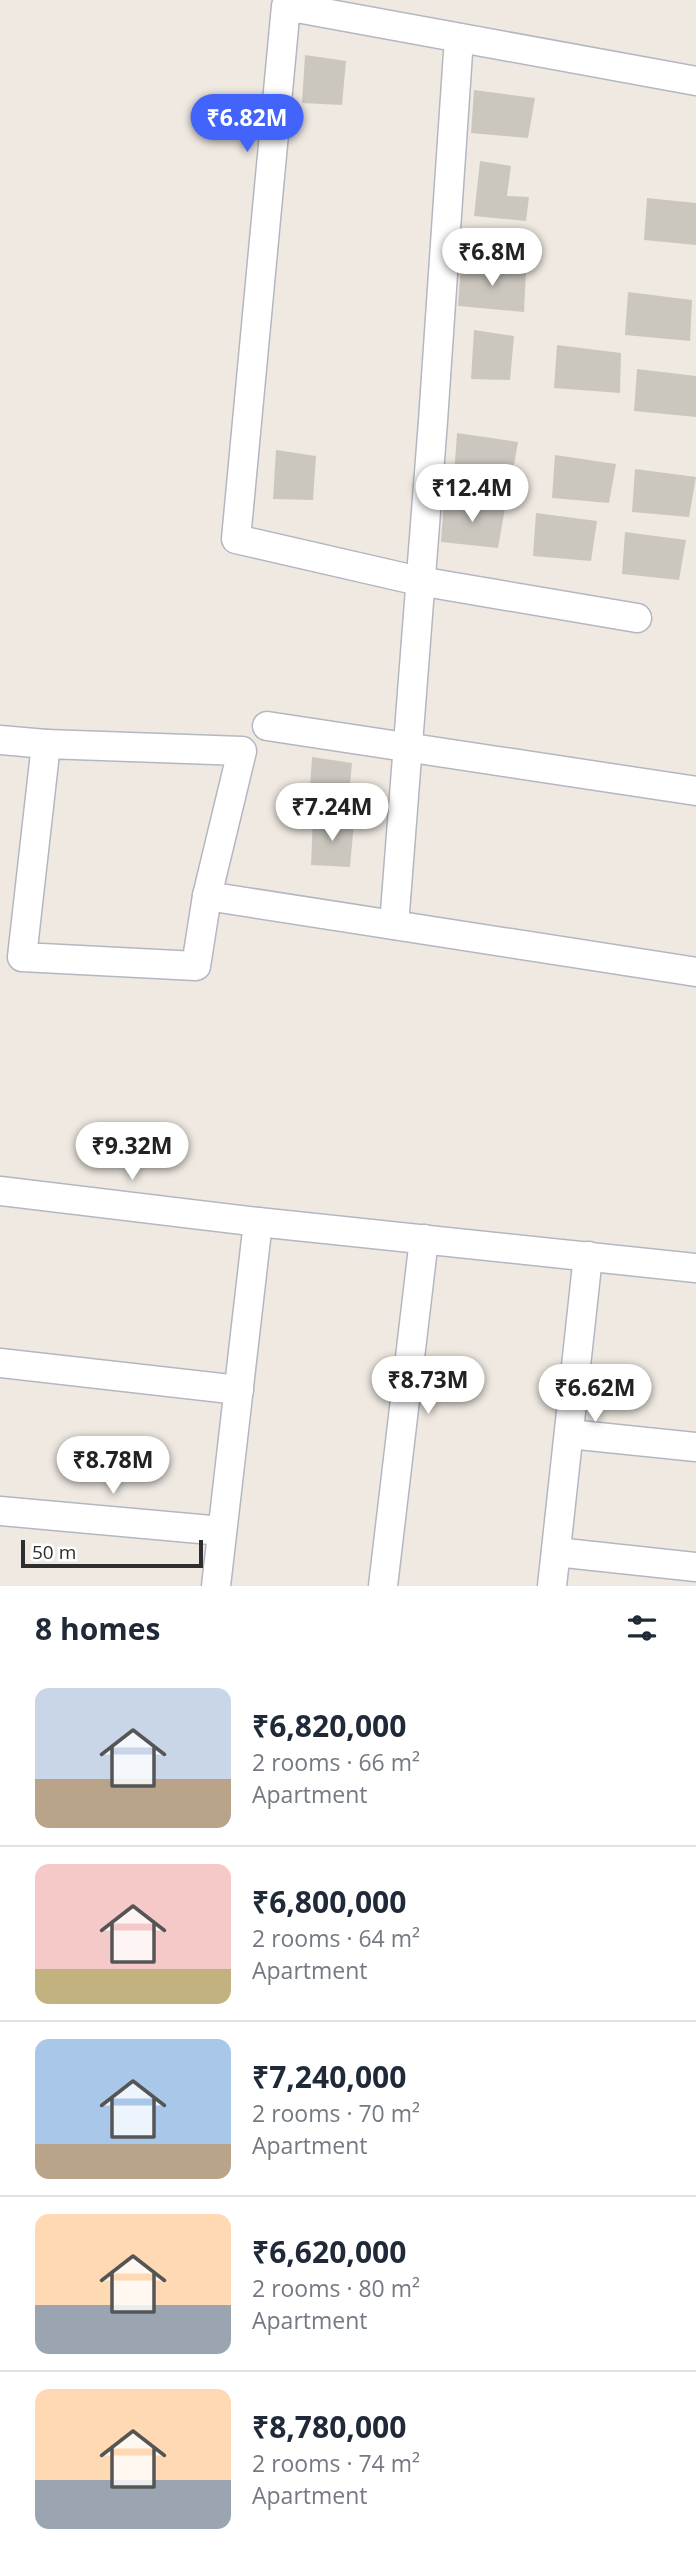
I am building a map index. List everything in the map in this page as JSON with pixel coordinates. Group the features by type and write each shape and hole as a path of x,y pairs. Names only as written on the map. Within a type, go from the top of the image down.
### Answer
{"street":[{"path":"637,618 419,581 236,539 286,6 696,81"},
{"path":"394,925 459,38"},
{"path":"267,726 696,791"},
{"path":"0,740 242,751 207,896 196,967 23,957 46,744"},
{"path":"207,896 696,972"},
{"path":"0,1191 258,1222 696,1268"},
{"path":"216,1586 258,1222"},
{"path":"383,1586 424,1239"},
{"path":"552,1586 588,1256"},
{"path":"0,1363 239,1390"},
{"path":"569,1434 696,1447"},
{"path":"0,1511 222,1531"},
{"path":"556,1552 696,1567"}],"building":[{"path":"305,55 346,61 342,105 302,103"},
{"path":"474,90 535,98 528,138 471,133"},
{"path":"480,161 511,166 507,196 529,197 526,221 474,216"},
{"path":"647,198 696,203 696,245 644,240"},
{"path":"461,263 526,271 524,312 458,306"},
{"path":"628,292 692,300 690,341 625,335"},
{"path":"474,330 514,336 510,380 471,379"},
{"path":"557,345 621,353 620,393 554,388"},
{"path":"637,369 696,376 696,417 634,411"},
{"path":"457,433 518,442 511,482 454,476"},
{"path":"276,450 316,456 313,500 273,499"},
{"path":"555,455 616,464 609,503 552,498"},
{"path":"635,469 696,477 689,517 632,512"},
{"path":"444,500 505,508 498,548 441,542"},
{"path":"536,513 597,521 591,561 533,556"},
{"path":"625,532 686,540 679,580 622,574"},
{"path":"312,757 352,763 348,807 309,806"},
{"path":"313,817 354,822 350,867 311,865"}]}
